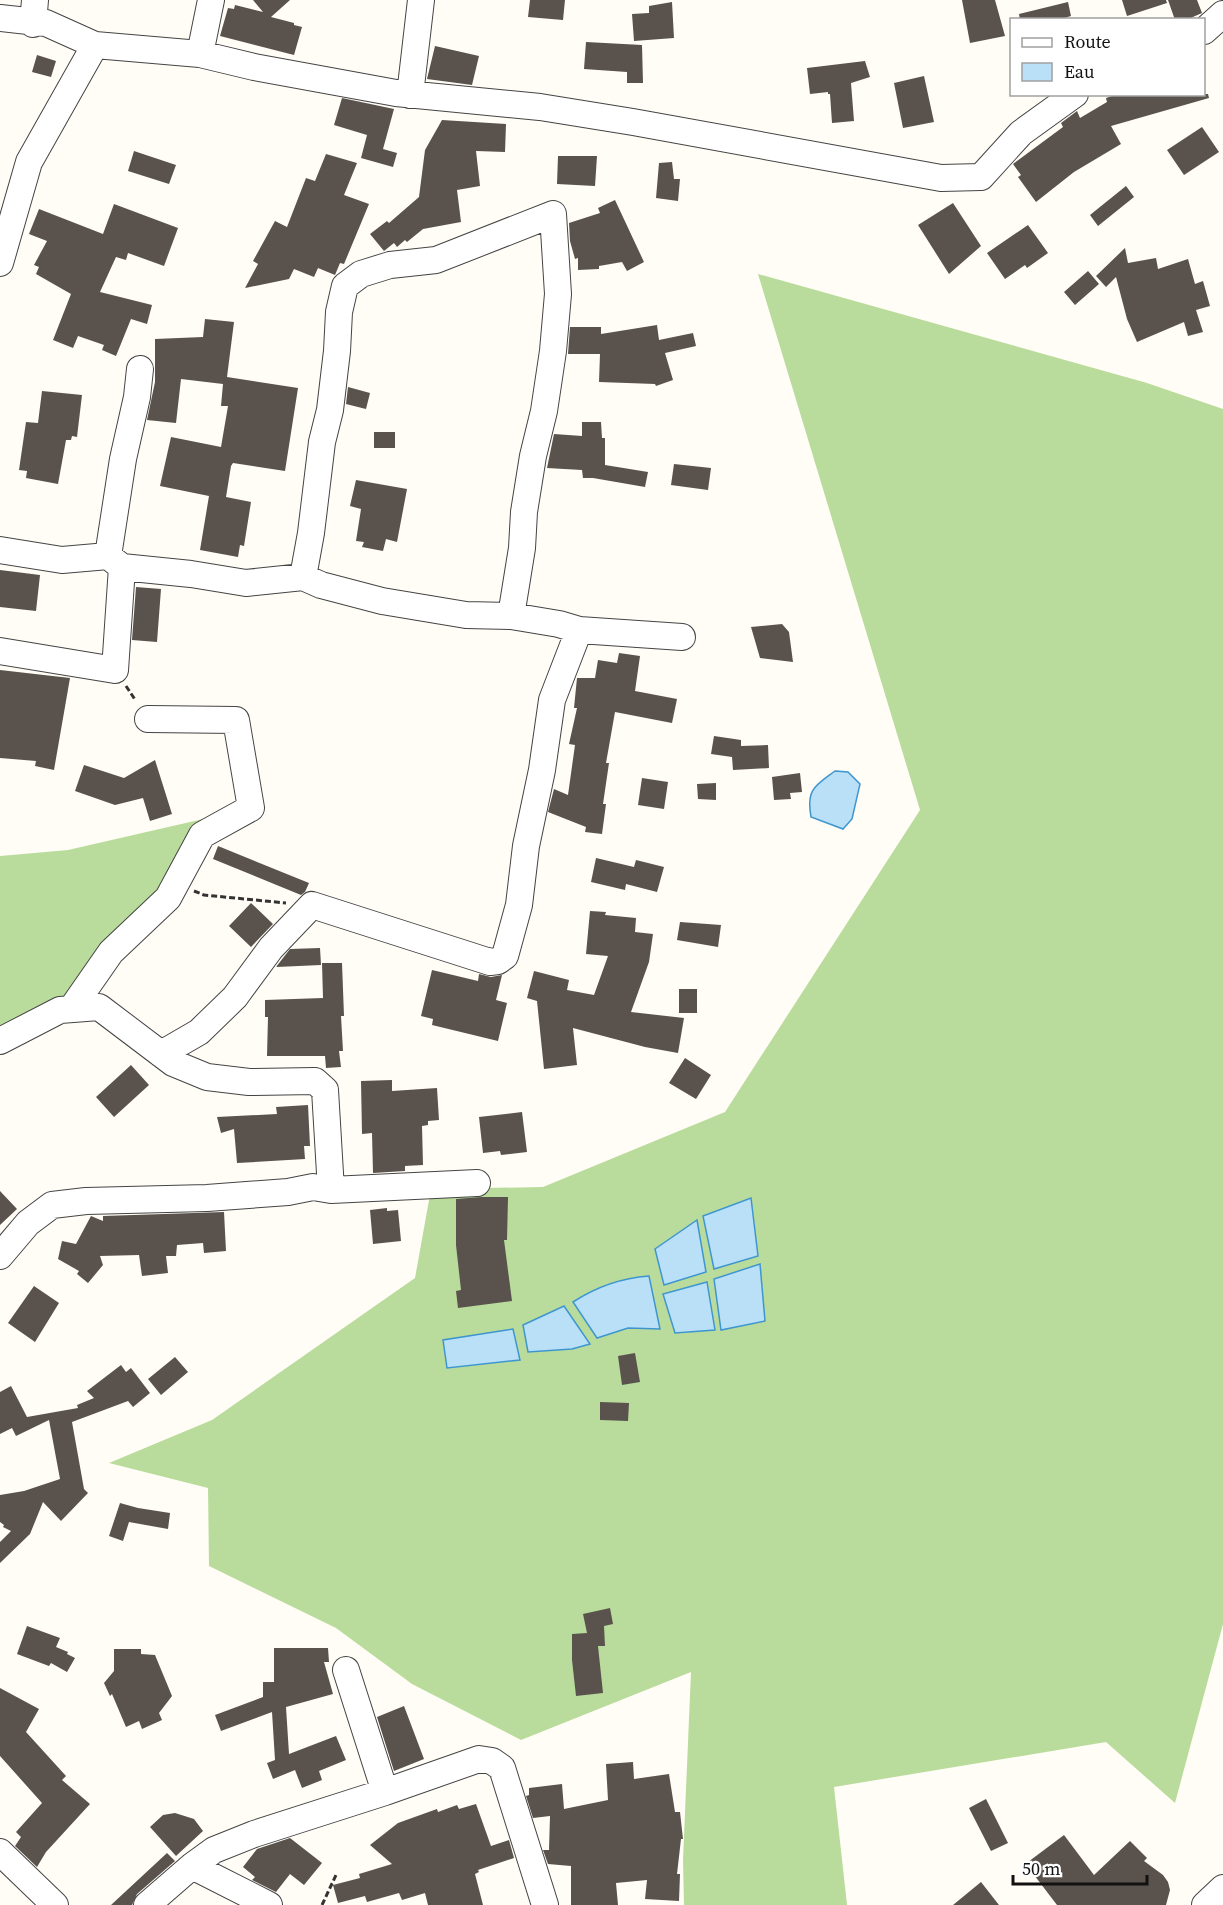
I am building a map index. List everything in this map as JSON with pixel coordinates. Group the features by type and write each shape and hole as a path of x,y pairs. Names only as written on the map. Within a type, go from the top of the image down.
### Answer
{"street":[{"path":"200,54 211,0"},
{"path":"410,95 421,0"},
{"path":"1205,29 1223,14"},
{"path":"0,18 46,23 95,45 200,54 254,67 410,95 540,107 941,178 981,177 1021,133 1072,96"},
{"path":"0,263 29,162 95,45"},
{"path":"303,577 314,512 322,442 330,410 339,312 345,286 361,274 390,265 436,260 553,214 558,294 553,351 524,512 522,548 511,616"},
{"path":"0,651 115,670 115,561 123,459 137,397 140,369"},
{"path":"0,550 62,560 115,561 246,583 303,577 321,585 382,601 465,615 511,616 559,624 579,630 682,637"},
{"path":"161,1054 199,1032 235,997 271,948 312,905 490,962 498,961 505,956 519,905 526,846 542,770 552,700 579,630"},
{"path":"72,1008 111,952 168,898 201,835 251,808 236,720 148,719"},
{"path":"0,1041 60,1010 99,1007 173,1063 207,1077 249,1082 315,1081 325,1090 331,1190"},
{"path":"0,1256 28,1223 52,1205 86,1201 207,1198 288,1192 313,1187 331,1190 477,1183"},
{"path":"346,1670 385,1792"},
{"path":"147,1905 214,1850 254,1834 479,1759 492,1761 502,1768 545,1905"},
{"path":"0,1852 55,1905"},
{"path":"192,1866 269,1905"}],"path":[{"path":"115,670 148,719"},
{"path":"175,885 204,895 312,905"},
{"path":"322,1905 336,1875"}],"green space":[{"path":"758,274 1147,383 1223,409 1223,1624 1175,1803 1106,1742 834,1787 847,1905 684,1905 683,1860 691,1672 521,1740 412,1684 336,1628 209,1566 208,1488 109,1463 212,1420 415,1278 431,1189 543,1187 725,1112 920,810"},
{"path":"251,808 202,835 72,1008 0,1041 0,856 68,850"}],"water":[{"path":"835,771 848,772 860,784 852,819 843,829 811,817 811,794 817,785"},
{"path":"751,1198 758,1256 714,1269 703,1216"},
{"path":"697,1220 706,1272 664,1285 655,1249"},
{"path":"760,1264 765,1321 721,1330 714,1279"},
{"path":"649,1276 660,1329 628,1328 597,1338 573,1302 609,1284"},
{"path":"707,1282 715,1330 675,1333 663,1294"},
{"path":"564,1306 590,1344 572,1349 528,1352 523,1325"},
{"path":"513,1329 520,1360 447,1368 443,1340"}],"building":[{"path":"253,0 290,0 271,17 302,27 294,55 220,36 228,8 234,9 235,5 263,12"},
{"path":"530,0 565,0 563,20 528,17"},
{"path":"962,0 995,0 1005,36 970,43"},
{"path":"1122,0 1166,0 1167,3 1127,16"},
{"path":"1168,0 1197,0 1202,13 1191,18 1174,18"},
{"path":"672,2 674,38 634,41 632,14 649,13 649,6"},
{"path":"1068,2 1071,16 1020,18 1019,14"},
{"path":"586,42 642,45 643,83 627,83 627,72 584,69"},
{"path":"435,46 479,56 472,85 427,79"},
{"path":"37,55 56,61 51,77 32,72"},
{"path":"865,61 870,77 851,83 854,121 832,123 830,94 828,92 810,94 807,68"},
{"path":"924,76 934,122 903,128 894,83"},
{"path":"1208,94 1209,98 1111,126 1121,144 1074,172 1036,202 1018,177 1021,175 1013,164 1063,127 1061,123 1077,111 1080,118 1107,102 1106,98 1112,96 1205,96"},
{"path":"342,98 394,109 383,149 397,153 393,167 361,158 367,135 334,125"},
{"path":"442,120 506,124 505,152 476,151 480,186 457,190 461,222 423,229 407,242 405,240 397,247 394,243 384,251 370,234 387,221 389,223 419,197 425,150"},
{"path":"1202,127 1219,152 1184,175 1167,150"},
{"path":"134,151 176,165 169,184 128,171"},
{"path":"326,154 357,163 344,195 369,204 344,264 340,263 335,275 318,268 314,277 294,269 289,279 245,288 258,264 253,261 275,221 287,227 306,178 315,181"},
{"path":"558,156 597,156 595,186 557,184"},
{"path":"672,162 674,179 680,179 678,201 656,198 659,163"},
{"path":"1126,186 1134,197 1098,226 1090,215"},
{"path":"615,200 644,262 627,271 622,262 599,266 599,269 578,270 578,258 575,259 570,241 569,223 600,213 598,208"},
{"path":"953,203 981,246 949,274 918,225"},
{"path":"114,204 178,228 164,266 128,253 126,260 116,257 100,292 152,305 147,324 131,319 116,356 102,350 104,345 78,336 73,348 53,340 71,294 36,274 39,267 34,265 47,241 29,234 39,209 103,234"},
{"path":"1028,225 1048,253 1027,268 1025,265 1005,279 987,253"},
{"path":"1125,248 1128,263 1156,258 1158,269 1188,259 1195,284 1203,281 1210,306 1196,310 1203,332 1188,336 1184,322 1137,342 1127,319 1116,277 1106,287 1096,276"},
{"path":"1088,271 1099,284 1075,305 1064,292"},
{"path":"205,319 234,322 227,377 298,388 285,471 233,463 231,466 226,497 251,502 244,546 240,545 238,557 200,550 209,496 160,486 171,437 221,447 228,406 221,406 223,384 181,379 176,423 147,420 155,382 155,339 203,337"},
{"path":"657,325 659,340 693,333 696,346 665,353 673,380 656,386 655,384 599,382 600,354 568,354 570,327 601,327 601,334"},
{"path":"348,387 370,393 366,409 346,404"},
{"path":"42,391 82,395 77,437 72,436 71,440 66,440 58,484 26,478 27,471 19,470 26,422 38,423"},
{"path":"582,422 601,422 602,438 605,438 605,465 648,472 645,487 583,478 582,470 547,468 554,434 582,436"},
{"path":"374,432 395,432 395,448 374,448"},
{"path":"674,464 711,468 708,490 671,485"},
{"path":"356,480 407,489 397,542 386,539 383,551 362,547 364,542 356,541 361,509 350,506"},
{"path":"0,570 40,575 36,611 0,607"},
{"path":"136,587 161,589 157,642 132,640"},
{"path":"782,624 789,632 793,662 760,658 751,627"},
{"path":"619,653 640,656 635,691 677,699 672,723 615,712 606,763 609,763 603,804 606,804 602,834 585,832 586,827 548,812 554,789 568,795 575,745 569,744 577,708 574,708 577,678 595,678 598,660 617,663"},
{"path":"0,670 70,678 54,770 35,766 36,761 0,758"},
{"path":"714,736 741,740 741,746 768,745 769,768 733,770 732,757 711,754"},
{"path":"155,760 172,814 150,821 143,798 115,805 75,791 84,765 124,778"},
{"path":"800,773 802,792 790,793 791,799 774,800 772,777"},
{"path":"642,778 668,782 664,809 638,805"},
{"path":"716,783 716,800 698,799 697,784"},
{"path":"218,846 309,883 305,892 301,895 213,859"},
{"path":"596,858 634,867 636,860 664,867 657,892 626,884 625,890 591,882"},
{"path":"251,903 273,924 251,947 229,926"},
{"path":"590,911 636,918 635,932 653,934 649,962 631,1012 684,1018 678,1053 645,1047 573,1028 577,1065 544,1069 537,1001 527,998 534,971 569,980 567,990 594,995 608,956 586,954"},
{"path":"680,922 721,925 718,947 677,940"},
{"path":"320,948 321,965 276,967 290,949"},
{"path":"322,963 342,963 344,1016 341,1016 343,1051 339,1051 341,1067 326,1068 325,1056 267,1056 268,1017 265,1017 265,1000 323,998"},
{"path":"432,970 478,981 479,974 491,977 502,975 496,1000 507,1003 498,1041 432,1025 433,1019 421,1016"},
{"path":"679,989 697,989 697,1013 679,1013"},
{"path":"685,1058 711,1075 696,1099 669,1083"},
{"path":"131,1065 149,1085 114,1117 96,1097"},
{"path":"392,1080 392,1091 437,1088 439,1120 428,1121 428,1125 422,1126 423,1165 405,1166 405,1171 373,1173 372,1133 362,1134 361,1081"},
{"path":"308,1105 310,1146 304,1146 305,1159 237,1163 234,1129 221,1133 217,1117 277,1114 276,1107"},
{"path":"522,1112 527,1152 501,1155 500,1151 483,1153 479,1117"},
{"path":"0,1191 17,1209 0,1225"},
{"path":"508,1197 507,1240 504,1240 512,1301 458,1308 456,1291 461,1290 456,1245 456,1199"},
{"path":"387,1208 387,1211 398,1210 401,1241 373,1244 370,1210"},
{"path":"224,1212 226,1251 204,1253 203,1243 177,1245 176,1256 166,1256 168,1273 142,1276 139,1255 100,1256 103,1265 88,1283 77,1274 79,1271 58,1259 62,1241 76,1244 91,1216 103,1221 103,1216"},
{"path":"34,1286 59,1303 35,1342 8,1323"},
{"path":"635,1353 640,1382 622,1385 618,1356"},
{"path":"175,1357 188,1372 161,1395 148,1379"},
{"path":"121,1365 126,1372 131,1368 150,1393 133,1407 128,1401 72,1422 84,1489 88,1493 61,1521 43,1502 30,1534 0,1563 0,1542 11,1531 3,1527 4,1525 0,1522 0,1495 24,1491 60,1479 49,1420 16,1436 12,1428 0,1434 0,1392 11,1386 27,1417 78,1408 77,1405 94,1398 87,1391"},
{"path":"600,1402 629,1403 628,1421 600,1420"},
{"path":"120,1503 170,1513 168,1529 129,1522 123,1541 109,1536"},
{"path":"610,1608 613,1624 604,1626 605,1646 598,1646 603,1693 576,1696 572,1634 587,1633 583,1614"},
{"path":"27,1626 60,1638 56,1647 75,1658 67,1672 51,1663 49,1666 17,1654"},
{"path":"274,1648 328,1648 329,1662 324,1662 333,1694 286,1707 289,1754 336,1736 346,1760 319,1771 322,1780 302,1788 295,1770 273,1779 267,1763 275,1760 272,1712 221,1731 215,1715 263,1697 263,1682 274,1682"},
{"path":"114,1649 141,1649 141,1654 155,1655 172,1696 159,1713 162,1720 142,1729 139,1721 126,1727 112,1694 110,1696 104,1683 114,1671"},
{"path":"0,1688 39,1709 26,1732 66,1776 62,1780 90,1804 46,1852 37,1867 15,1846 21,1837 16,1832 42,1803 0,1756"},
{"path":"404,1706 424,1759 394,1771 377,1717"},
{"path":"633,1762 634,1779 669,1774 675,1812 680,1812 683,1839 681,1839 677,1874 680,1874 679,1901 645,1899 647,1880 616,1883 618,1905 571,1905 571,1866 548,1864 543,1850 549,1850 550,1816 533,1818 526,1796 529,1795 529,1788 562,1784 564,1809 608,1800 606,1764"},
{"path":"986,1799 1008,1843 991,1851 969,1808"},
{"path":"476,1804 491,1846 509,1840 514,1858 478,1870 479,1872 475,1874 483,1905 428,1905 425,1893 402,1900 399,1893 367,1902 365,1896 338,1903 333,1885 360,1878 359,1874 392,1864 370,1845 398,1823 437,1809 438,1812 457,1805 459,1809"},
{"path":"175,1813 194,1819 203,1831 176,1856 150,1827 163,1815"},
{"path":"1064,1835 1094,1875 1130,1841 1147,1858 1144,1861 1163,1875 1168,1882 1170,1890 1166,1905 1057,1905 1028,1867 1028,1862"},
{"path":"290,1838 322,1863 304,1885 290,1874 276,1892 252,1880 255,1877 243,1867 257,1849"},
{"path":"167,1853 175,1861 137,1894 132,1905 111,1905"},
{"path":"981,1882 999,1905 953,1905"}]}
